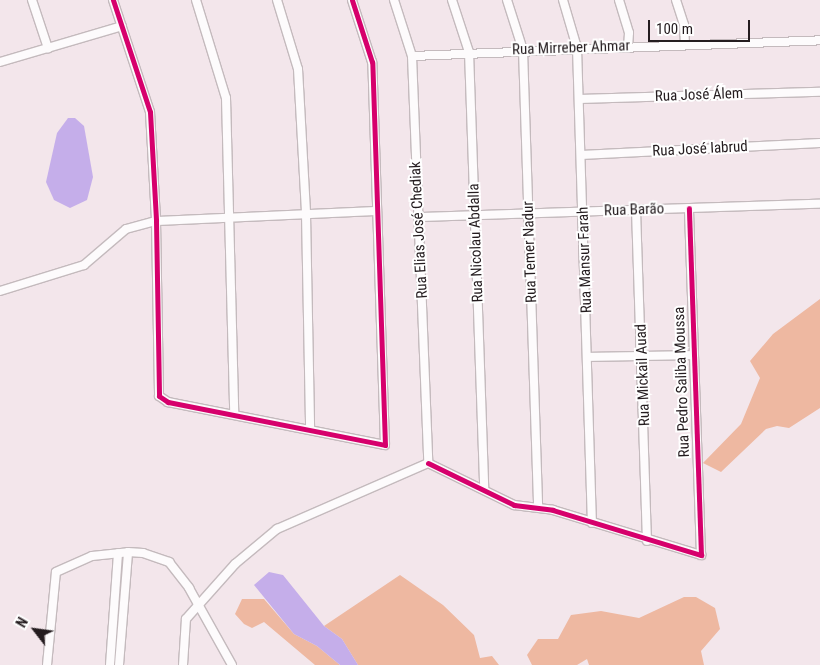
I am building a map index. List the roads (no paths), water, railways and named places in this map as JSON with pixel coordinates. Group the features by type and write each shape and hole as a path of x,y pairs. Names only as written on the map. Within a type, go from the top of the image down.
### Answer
{"street":[{"path":"32,0 48,48"},
{"path":"114,0 150,112 156,221 159,396 168,402 384,445 372,62 352,0"},
{"path":"196,0 226,98 231,216 234,414"},
{"path":"277,0 298,69 306,214 310,429"},
{"name":"Rua Elias José Chediak","path":"394,0 412,56 428,463"},
{"name":"Rua Nicolau Abdalla","path":"452,0 468,52 484,489"},
{"name":"Rua Temer Nadur","path":"507,0 523,50 538,507"},
{"name":"Rua Mansur Farah","path":"563,0 577,48 592,523"},
{"path":"619,0 629,33 628,46"},
{"path":"676,0 684,25 685,44"},
{"path":"0,62 122,26"},
{"name":"Rua Mirreber Ahmar","path":"412,56 468,52 820,40"},
{"name":"Rua José Álem","path":"579,99 820,92"},
{"name":"Rua José Iabrud","path":"581,155 820,143"},
{"name":"Rua Barão","path":"418,217 820,204"},
{"name":"Rua Pedro Saliba Moussa","path":"646,540 700,555 689,208"},
{"name":"Rua Mickail Auad","path":"636,210 643,356 646,540"},
{"path":"0,291 84,265 126,229 156,221 231,216 378,211"},
{"path":"588,357 693,355"},
{"path":"183,665 186,618 235,564 277,529 428,463 514,505 538,507 646,540"},
{"path":"119,665 128,552"},
{"path":"47,665 56,572 92,556 128,552 143,553 169,562 198,605 232,665"},
{"path":"110,665 118,553"}]}
